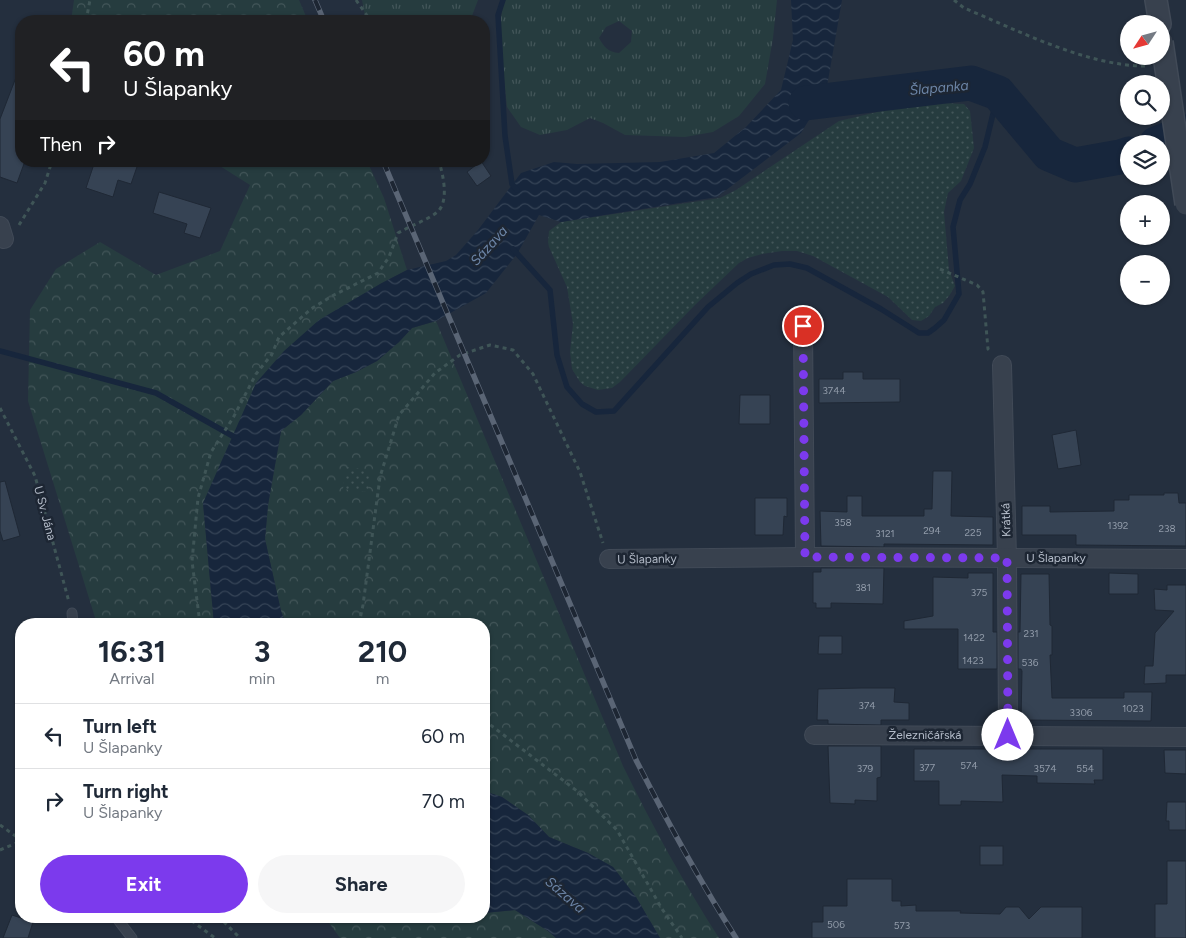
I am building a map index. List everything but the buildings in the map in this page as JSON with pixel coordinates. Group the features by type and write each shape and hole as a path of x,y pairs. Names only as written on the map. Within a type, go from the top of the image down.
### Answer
{"street":[{"path":"1156,0 1158,15"},
{"path":"1166,65 1186,204"},
{"path":"803,326 805,557"},
{"name":"Krátká","path":"1002,365 1007,558 1008,735"},
{"name":"U Šlapanky","path":"609,559 805,557 1186,559"},
{"name":"Železničářská","path":"814,735 1186,737"}],"lane":[{"path":"72,613 72,618"},
{"path":"120,923 132,938"}],"path":[{"path":"87,15 90,0"},
{"path":"356,0 367,15"},
{"path":"954,0 964,8 1073,52 1100,61 1149,66"},
{"path":"2,233 14,233 45,183 50,167"},
{"path":"199,618 192,561 198,498 211,452 233,418 256,374 272,354 279,337 311,309 332,296 378,274 390,257 398,233 438,212 443,201 443,176 441,167"},
{"path":"940,270 971,282 984,292 988,349 1002,365"},
{"path":"361,618 364,605 380,478 398,415 435,373 460,355 490,345 513,350 533,374 580,472 609,559"},
{"name":"U Sv. Jána","path":"0,408 35,476 72,613"},
{"path":"490,725 577,791 618,830 662,909 682,938"},
{"path":"0,825 15,836"},
{"path":"0,850 15,843"},
{"path":"195,923 215,938"},
{"path":"225,923 240,938"}],"green space":[{"path":"74,0 299,0 305,15 72,15"},
{"path":"362,0 478,0 472,15 365,15"},
{"path":"504,0 777,0 765,84 739,116 713,132 685,137 625,135 590,118 567,130 540,135 521,127 507,107 499,30","holes":["619,21 632,31 631,42 619,53 612,52 599,38 606,27"]},
{"path":"920,102 964,104 970,111 974,148 961,181 948,193 944,212 949,270 955,286 943,303 935,307 929,316 921,321 912,320 888,297 813,256 797,251 762,254 739,263 612,388 598,390 585,386 580,382 572,369 570,352 573,324 567,287 549,247 549,231 561,222 720,198 736,190 839,121"},
{"path":"222,167 370,167 384,198 407,270 380,284 203,503 213,618 95,618 28,401 30,310 56,269 100,242 156,275 220,251 250,185"},
{"path":"436,321 623,766 668,853 719,938 660,938 636,897 613,867 588,853 549,837 528,815 502,797 490,793 490,618 284,618 265,539 268,505 281,431 301,415 333,381 377,361 412,328"},
{"path":"346,467 370,470 368,492 343,489"},
{"path":"515,910 556,938 340,938 329,923 490,923 490,912"}],"water":[{"name":"Sázava","path":"791,0 842,0 826,92 801,133 717,197 561,222 539,215 517,254 486,293 436,321 412,328 377,361 333,381 301,415 281,431 268,505 265,539 284,618 213,618 203,503 256,383 284,351 319,320 380,284 407,270 446,261 456,255 478,230 521,173 554,162 577,164 660,162 714,153 746,127 781,90 793,40"},
{"name":"Sázava","path":"490,793 502,797 528,815 549,837 588,853 613,867 636,897 660,938 556,938 515,910 490,912"}],"waterway":[{"path":"503,0 498,15 505,136 512,184 517,190"},
{"name":"Šlapanka","path":"806,103 971,83 998,93 1049,154 1075,165 1120,157"},
{"path":"513,249 550,290 557,355 567,387 582,404 596,412 614,411 708,307 751,274 774,265 790,264 807,268 881,309 919,333 928,333 944,320 959,294 953,227 960,200 970,184 985,147 998,93"},
{"name":"Šlapanka","path":"1170,138 1186,132"},
{"path":"0,351 156,393 238,439"}],"railway":[{"path":"315,0 321,15"},
{"path":"386,167 636,760 684,850 736,938"}],"route":[{"path":"803,326 805,557 1007,558 1008,735"}]}
